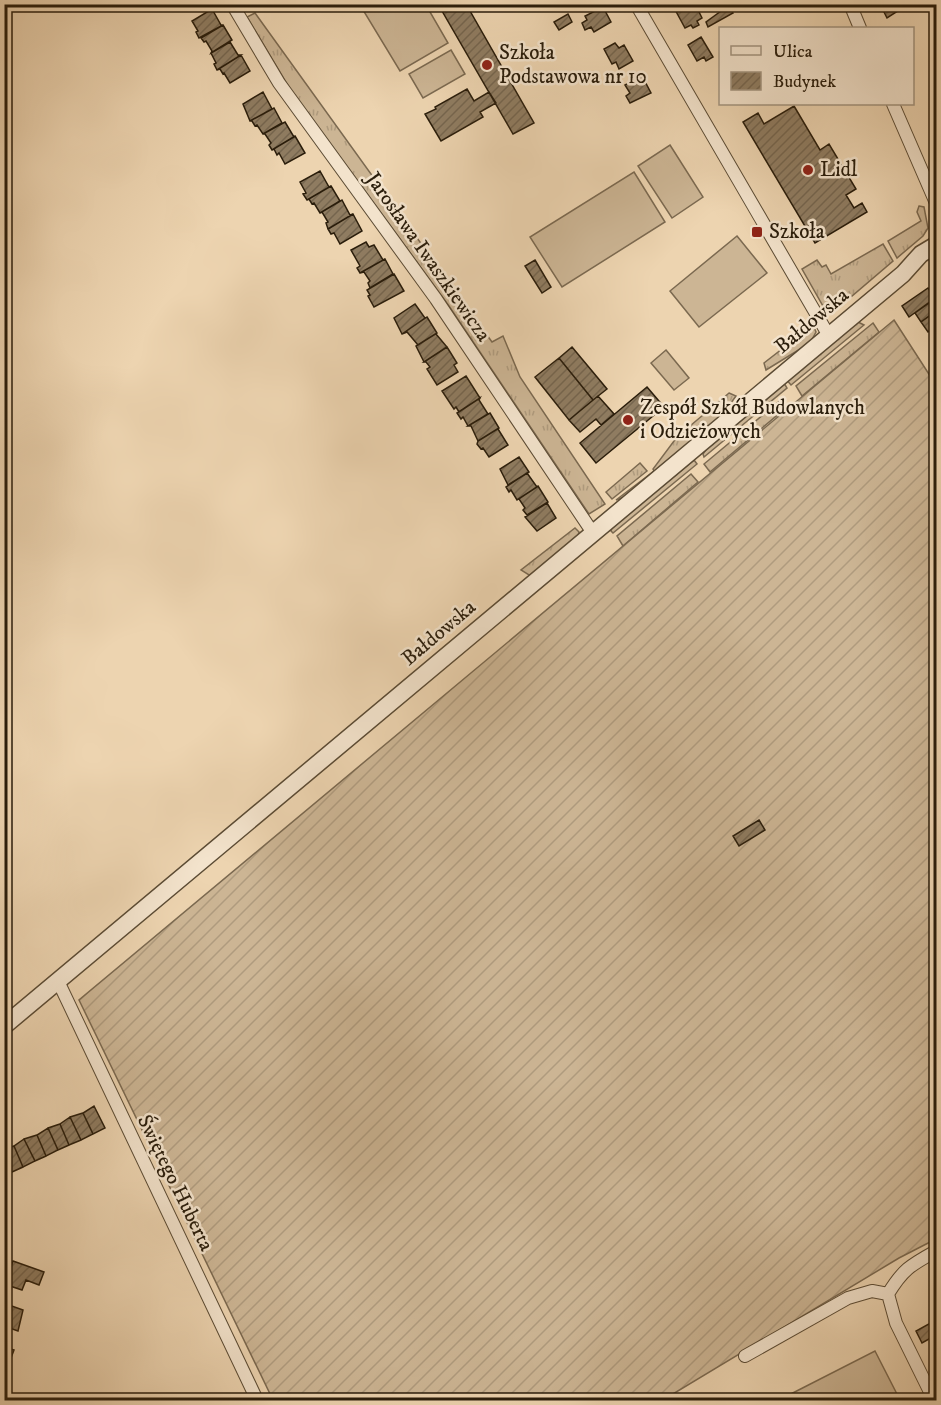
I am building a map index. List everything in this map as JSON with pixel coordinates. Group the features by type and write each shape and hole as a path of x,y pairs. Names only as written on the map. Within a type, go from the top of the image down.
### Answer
{"street":[{"name":"Jarosława Iwaszkiewicza","path":"232,4 279,83 436,299 593,533"},
{"path":"636,4 829,336"},
{"path":"850,4 860,27"},
{"path":"893,105 936,202"},
{"name":"Bałdowska","path":"4,1026 903,274 921,254 936,244"},
{"name":"Bałdowska","path":"903,274 927,260 936,250"},
{"name":"Świętego Huberta","path":"58,981 258,1401"},
{"path":"934,1401 896,1323 888,1294 900,1274 936,1251"},
{"path":"745,1356 848,1298 872,1291 888,1294"}],"green space":[{"path":"360,5 426,5 448,43 400,71"},
{"path":"255,13 492,342 503,336 520,377 605,504 589,514 449,306 290,89 247,17"},
{"path":"451,50 465,74 423,98 409,74"},
{"path":"670,145 703,197 672,218 638,166"},
{"path":"634,172 665,222 562,287 530,237"},
{"path":"919,206 924,207 928,228 923,236 897,258 888,241 921,221 917,212"},
{"path":"737,236 767,273 699,327 670,291"},
{"path":"883,244 893,261 852,296 823,306 802,269 817,260 822,267 826,265 831,274"},
{"path":"894,320 936,385 936,1239 899,1258 663,1400 273,1400 79,1000"},
{"path":"858,322 864,325 791,385 786,379"},
{"path":"873,323 879,332 802,396 796,386"},
{"path":"813,325 816,332 810,343 766,370 764,363"},
{"path":"666,350 689,378 674,390 651,363"},
{"path":"784,383 787,388 704,457 703,454 707,448"},
{"path":"729,393 736,396 720,418 625,497 616,500 654,471 653,469 677,437"},
{"path":"782,399 787,407 710,472 704,464"},
{"path":"694,460 697,464 613,533 611,531 612,527"},
{"path":"640,463 647,471 612,499 606,492"},
{"path":"691,474 698,482 623,546 617,536"},
{"path":"575,528 579,532 578,536 533,574 529,575 521,570"},
{"path":"875,1351 900,1400 779,1400"}],"building":[{"name":"Szkoła Podstawowa nr 10","path":"438,4 466,4 534,123 513,134"},
{"path":"672,4 695,4 702,18 697,21 699,25 685,28"},
{"path":"880,4 905,4 887,18"},
{"path":"728,6 733,13 708,27 706,22"},
{"path":"603,7 611,22 594,32 591,27 585,30 582,23 587,20 585,16"},
{"path":"212,9 223,25 199,38 192,21"},
{"path":"568,14 572,22 559,30 554,22"},
{"path":"223,25 232,40 211,53 206,41 204,42 201,38"},
{"path":"701,37 713,57 706,61 704,57 697,61 688,45"},
{"path":"230,42 238,55 241,55 217,70 211,53"},
{"path":"615,43 619,48 624,45 633,61 619,69 616,62 612,64 604,49"},
{"path":"241,55 250,71 230,83 220,69 217,70"},
{"path":"637,74 638,78 642,76 651,93 630,103 626,96 630,93 625,85 634,80 632,77"},
{"path":"467,89 474,101 489,92 496,103 480,112 483,117 441,141 425,114"},
{"path":"263,92 272,109 250,121 243,104"},
{"name":"Lidl","path":"794,106 820,150 829,144 856,189 846,195 854,208 862,203 867,212 815,243 743,122 758,113 764,124"},
{"path":"274,108 282,123 263,134 257,125 255,126 250,121"},
{"path":"285,122 294,137 272,150 269,145 271,143 263,134"},
{"path":"295,136 305,153 285,164 279,153 277,155 274,149 272,150"},
{"path":"320,171 329,187 331,186 307,200 300,182"},
{"path":"331,186 340,201 320,213 314,203 307,200"},
{"path":"342,200 350,215 353,214 328,229 326,223 328,222 322,212 320,213"},
{"path":"353,214 362,231 340,244 334,233 331,234 328,229"},
{"path":"366,242 369,247 374,245 383,260 385,259 360,273 357,268 360,266 351,250"},
{"path":"385,259 393,274 370,288 368,283 370,281 364,272 360,273"},
{"path":"535,260 551,287 542,293 525,266"},
{"path":"394,274 404,291 374,307 367,290"},
{"path":"928,288 935,298 909,317 902,306"},
{"path":"932,301 936,311 921,322 915,313"},
{"path":"415,304 425,318 402,334 394,318"},
{"path":"936,311 936,326 928,332 921,322"},
{"path":"427,317 437,333 418,345 407,332 402,334"},
{"path":"437,333 447,347 424,362 416,346"},
{"path":"447,347 457,363 454,365 458,372 437,385 427,369 430,367 424,362"},
{"path":"572,347 607,389 593,400 559,358"},
{"path":"559,358 593,400 569,420 535,377"},
{"path":"466,376 480,398 459,412 456,407 454,409 442,391"},
{"name":"Zespół Szkół Budowlanych i Odzieżowych","path":"647,387 664,407 596,463 580,443"},
{"path":"598,396 614,414 601,425 596,419 580,432 569,420"},
{"path":"480,398 488,414 468,426 463,417 461,419 457,413"},
{"path":"490,413 499,428 478,441 471,426 468,426"},
{"path":"499,428 508,445 489,457 477,444 478,441"},
{"path":"519,457 529,472 508,485 500,469"},
{"path":"527,473 537,487 517,500 511,490 509,492 506,487"},
{"path":"538,486 548,502 527,515 519,499"},
{"path":"547,503 556,518 537,531 525,517"},
{"path":"759,820 765,830 739,846 733,836"},
{"path":"94,1106 105,1128 93,1134 83,1113"},
{"path":"83,1113 93,1134 81,1140 70,1117"},
{"path":"70,1117 81,1140 69,1145 60,1124"},
{"path":"60,1124 69,1145 58,1150 48,1128"},
{"path":"48,1128 58,1150 46,1156 37,1135"},
{"path":"37,1135 46,1156 35,1161 24,1139"},
{"path":"24,1139 35,1161 23,1167 14,1146"},
{"path":"14,1146 23,1167 12,1172 4,1157 4,1149"},
{"path":"13,1261 44,1272 39,1285 26,1280 22,1290 4,1284"},
{"path":"6,1304 23,1310 18,1331 4,1326"},
{"path":"936,1320 936,1335 922,1343 916,1331"},
{"path":"4,1347 14,1350 9,1363 4,1361"}],"place":[{"name":"Szkoła Podstawowa nr 10","path":"487,65"},
{"name":"Lidl","path":"808,170"},
{"name":"Szkoła","path":"757,232"},
{"name":"Zespół Szkół Budowlanych i Odzieżowych","path":"628,420"}]}
